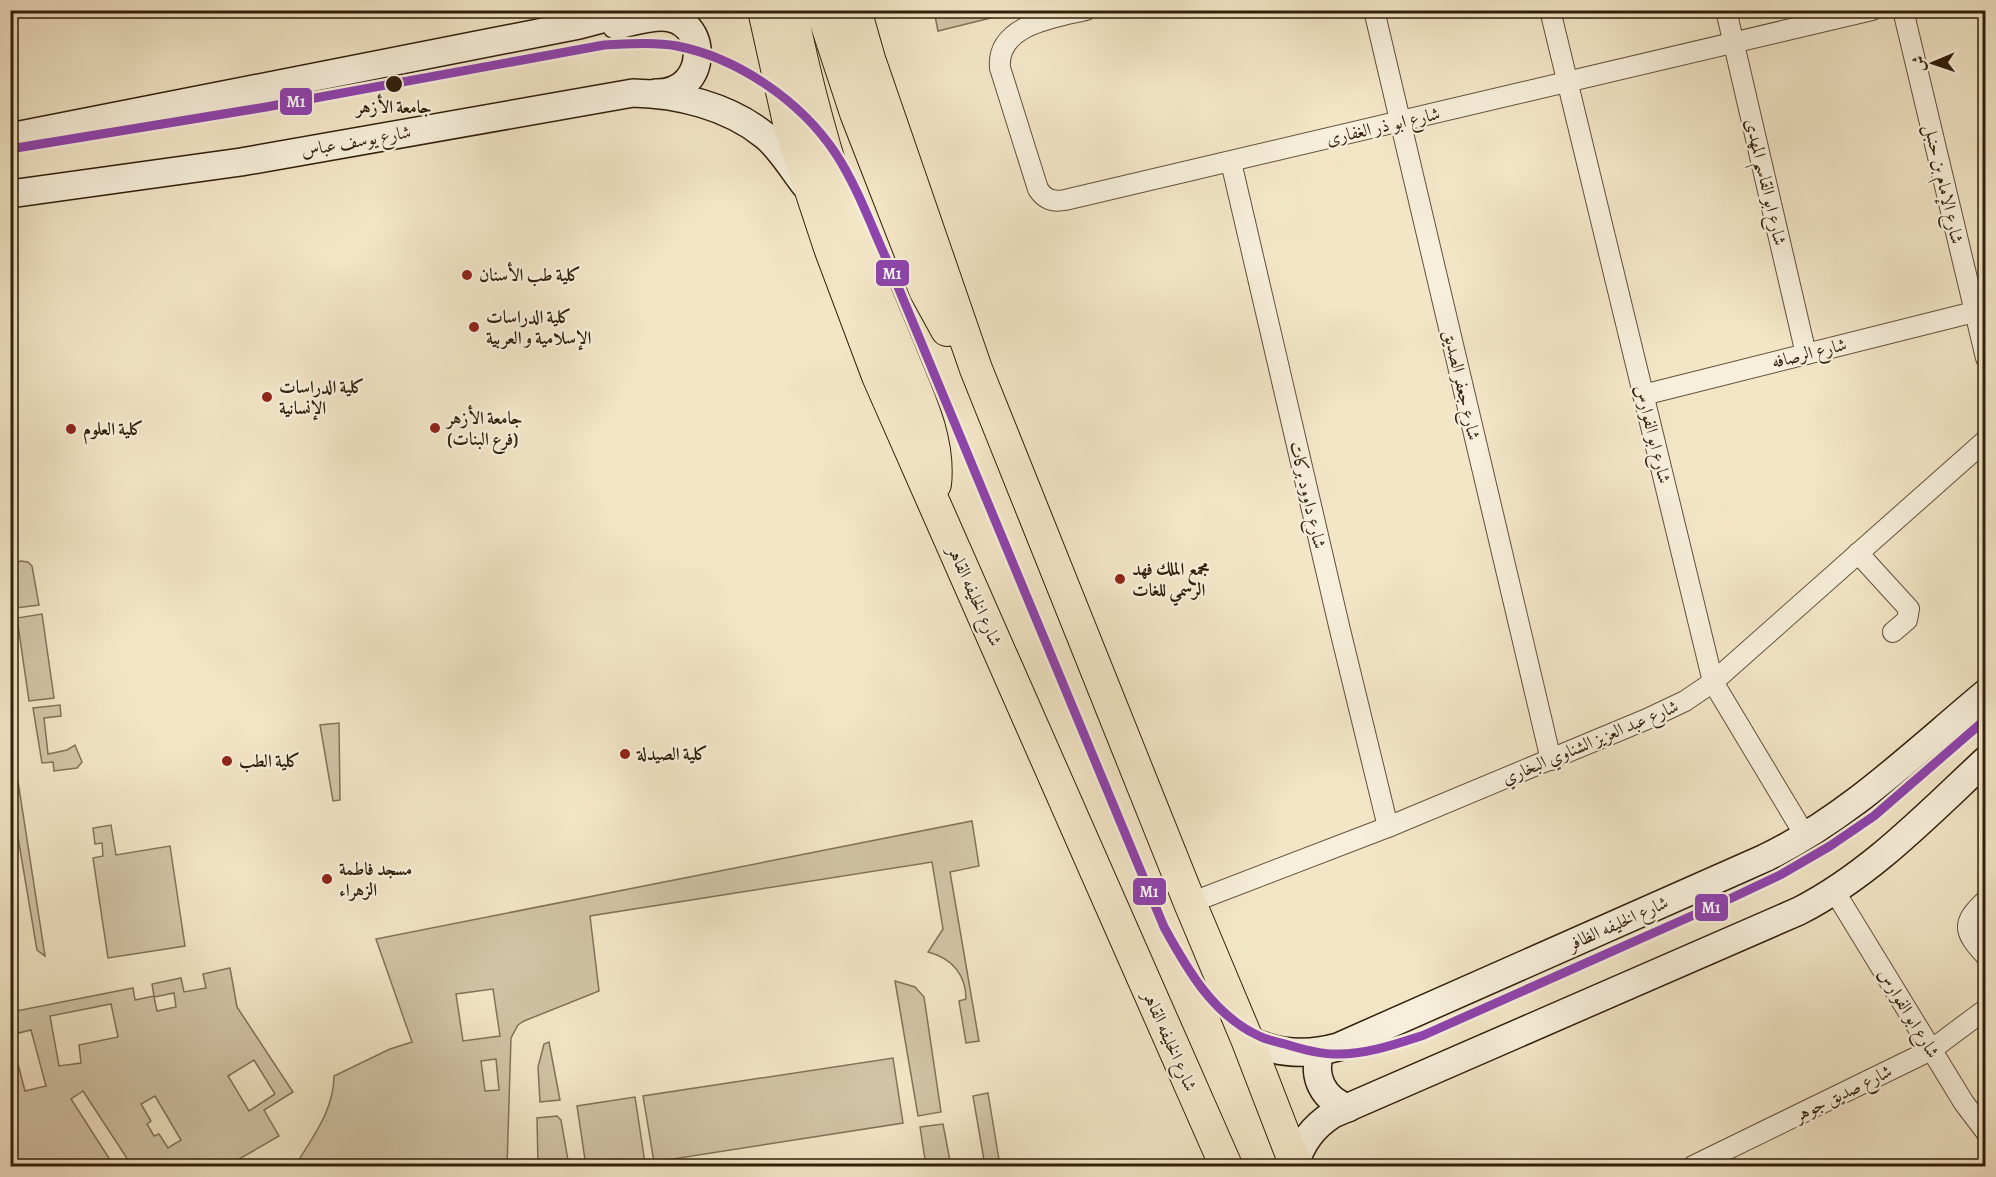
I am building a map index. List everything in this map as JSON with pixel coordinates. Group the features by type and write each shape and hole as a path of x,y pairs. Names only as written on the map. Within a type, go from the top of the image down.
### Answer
{"main road":[{"name":"شارع الخليفه القاهر","path":"764,10 790,127 853,313 1226,1167"},
{"path":"791,10 803,68 835,181 869,280 927,423 934,460 933,500"},
{"path":"822,10 856,113 925,290 943,324 976,369"},
{"path":"855,10 873,70 976,369 1190,903 1247,1039 1295,1166"}],"street":[{"path":"10,137 233,95 579,25 636,10"},
{"name":"شارع ابو ذر الغفارى","path":"1086,10 1049,19 1023,29 1006,44 999,59 1038,189 1046,198 1058,201 1872,10"},
{"name":"شارع جعفر الصديق","path":"1374,10 1551,760"},
{"name":"شارع ابو الفوارس","path":"1550,10 1713,682 1806,837"},
{"name":"شارع ابو القاسم المهدى","path":"1726,10 1806,354"},
{"name":"شارع الإمام بن حنبل","path":"1903,10 1986,358"},
{"path":"579,25 603,27 662,17 678,21 684,26 694,39 697,48 698,57 693,74 681,88 664,94 655,93"},
{"name":"شارع يوسف عباس","path":"10,194 241,162 633,93 655,93 701,103 759,131 766,135 811,191"},
{"name":"شارع داوود بركات","path":"1231,162 1388,827"},
{"name":"شارع الرصافه","path":"1643,395 1974,312"},
{"name":"شارع عبد العزيز الشناوي البخاري","path":"1190,903 1388,827 1668,710 1713,682 1986,440"},
{"path":"1858,552 1909,609 1907,620 1893,632"},
{"name":"شارع الخليفه الظافر","path":"1247,1039 1259,1045 1286,1052 1320,1052 1349,1042 1754,862 1806,837 1852,805 1986,693"},
{"path":"1295,1166 1299,1151 1314,1129 1333,1114 1799,911 1835,892 1880,858 1986,760"},
{"name":"شارع ابو الفوارس","path":"1835,892 1964,1103 1986,1132"},
{"path":"1986,900 1969,918 1967,927 1968,935 1986,956"},
{"name":"شارع صديق جوهر","path":"1698,1166 1931,1050 1986,1009"},
{"path":"1320,1052 1317,1069 1321,1086 1332,1100 1348,1108"}],"shaded area":[{"path":"934,10 1019,11 938,31"},
{"path":"28,562 32,566 39,605 16,608 11,568 15,563"},
{"path":"42,614 54,698 29,701 17,618"},
{"path":"60,705 61,716 44,718 48,754 67,750 75,745 82,762 77,768 54,771 53,762 42,763 33,708"},
{"path":"339,723 340,800 333,801 320,725"},
{"path":"11,736 45,956 37,950 11,796"},
{"path":"972,821 979,866 950,872 979,1041 966,1043 959,1001 966,999 960,975 951,963 928,952 943,929 932,862 590,916 599,991 524,1021 518,1025 511,1038 507,1166 446,1166 441,1159 429,1166 295,1166 326,1112 334,1076 390,1049 412,1042 376,939","holes":["493,989 500,1036 463,1041 456,994","496,1059 499,1090 485,1091 481,1061"]},
{"path":"111,825 116,855 170,846 185,946 108,958 93,858 103,856 102,843 95,844 93,828"},
{"path":"230,968 237,1007 293,1092 264,1110 279,1136 227,1166 132,1166 83,1091 71,1099 114,1166 22,1166 20,1164 11,1166 11,1037 25,1091 46,1086 31,1030 11,1035 11,1012 133,988 135,1000 154,996 152,984 181,978 184,992 206,988 203,974","holes":["174,993 176,1007 157,1011 154,997","111,1004 118,1037 79,1045 81,1063 59,1066 50,1016","254,1060 275,1094 249,1111 228,1076","155,1096 181,1140 168,1148 159,1134 154,1136 147,1124 151,1121 141,1104"]},
{"path":"895,981 915,987 924,997 941,1112 918,1116"},
{"path":"549,1042 560,1100 540,1102 538,1067 544,1044"},
{"path":"893,1058 903,1123 654,1162 643,1096"},
{"path":"988,1093 1000,1166 985,1166 973,1096"},
{"path":"635,1097 645,1163 623,1166 586,1166 577,1106"},
{"path":"557,1116 561,1120 569,1166 538,1166 537,1118"},
{"path":"943,1124 951,1166 926,1166 920,1127"}],"transit line":[{"name":"M1","path":"10,149 266,107 604,45 677,46 723,60 766,85 805,116 822,135 844,167 858,194 1164,927 1192,974 1215,1003 1243,1027 1272,1041 1310,1051 1335,1054 1369,1051 1402,1042 1424,1035 1723,902 1780,875 1830,846 1874,816 1986,719"}],"place":[{"name":"جامعة الأزهر","path":"394,84"},
{"name":"كلية طب الأسنان","path":"467,275"},
{"name":"كلية الدراسات الإسلامية و العربية","path":"474,327"},
{"name":"كلية الدراسات الإنسانية","path":"267,397"},
{"name":"جامعة الأزهر (فرع البنات)","path":"435,428"},
{"name":"كلية العلوم","path":"71,429"},
{"name":"مجمع الملك فهد الرسمي للغات","path":"1120,579"},
{"name":"كلية الصيدلة","path":"625,754"},
{"name":"كلية الطب","path":"227,761"},
{"name":"مسجد فاطمة الزهراء","path":"327,879"}]}
